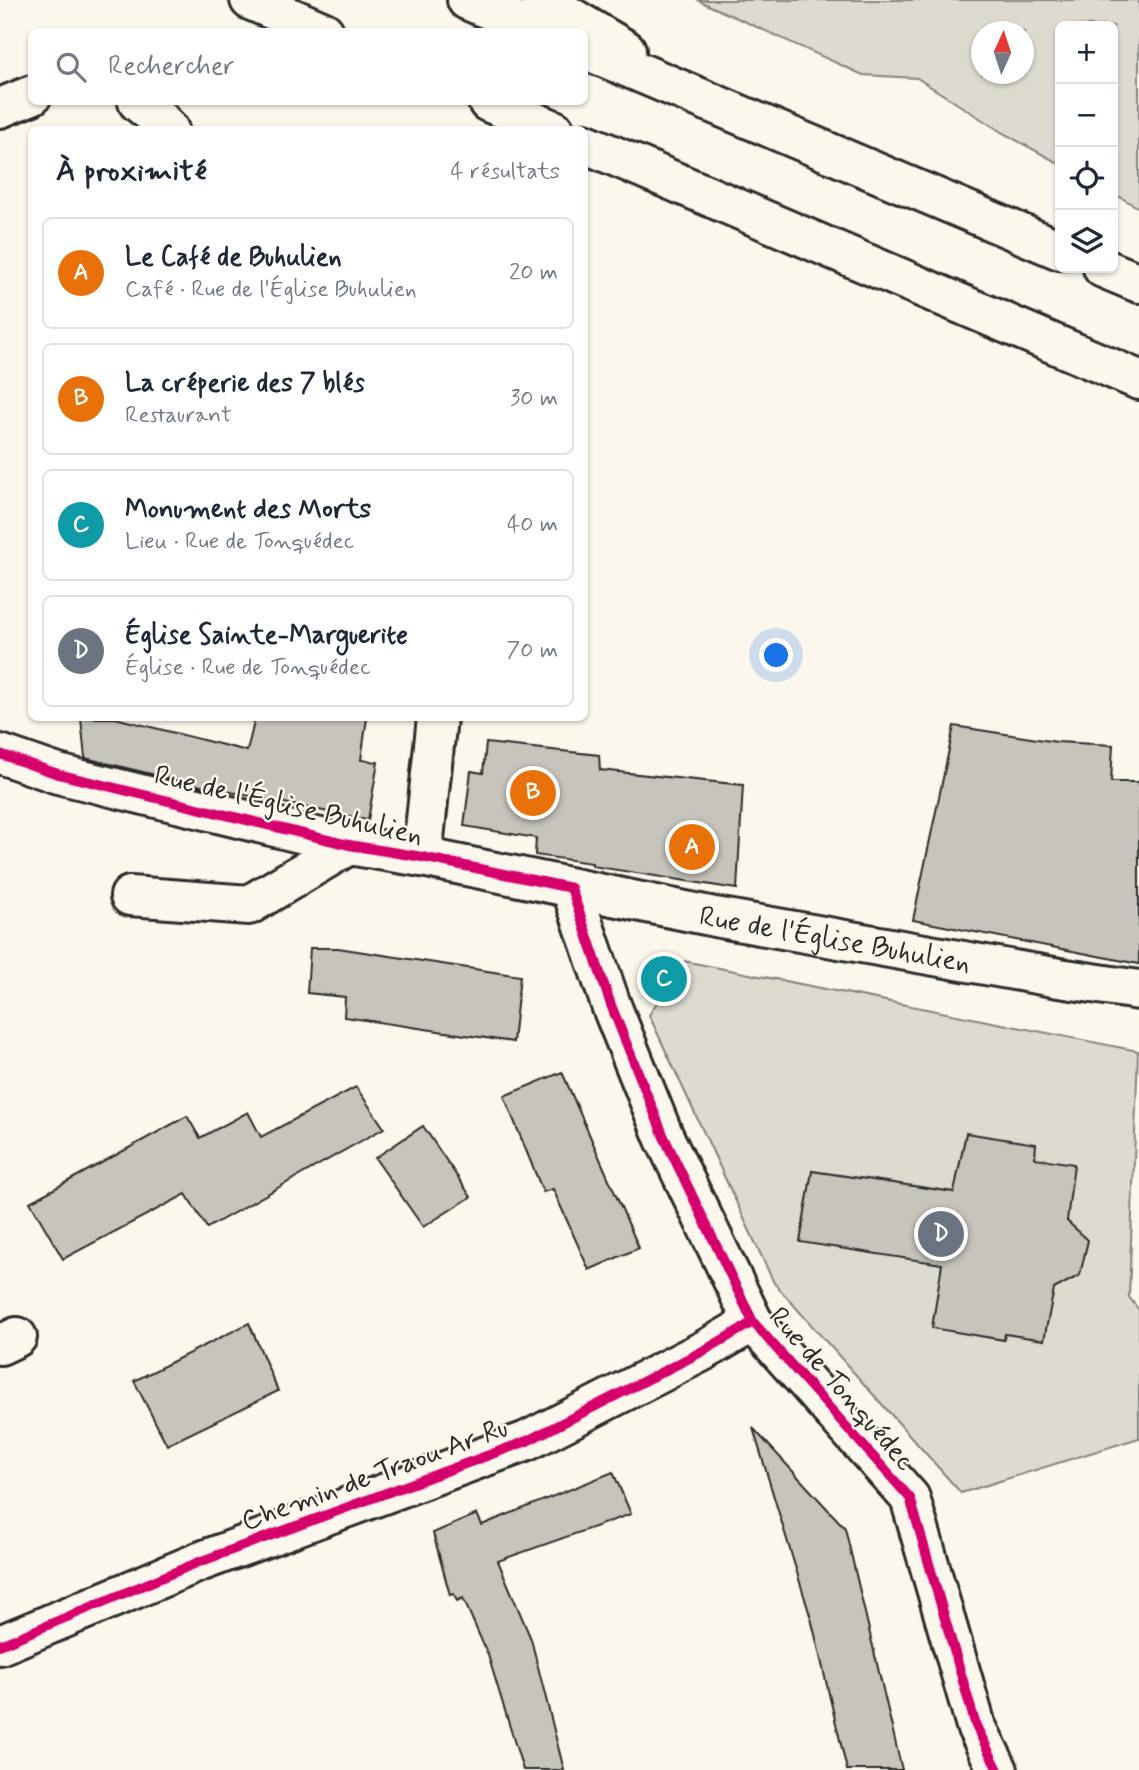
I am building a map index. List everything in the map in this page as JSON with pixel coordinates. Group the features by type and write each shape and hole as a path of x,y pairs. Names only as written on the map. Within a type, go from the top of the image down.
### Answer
{"main road":[{"path":"250,0 315,28"},
{"path":"467,0 533,28"},
{"path":"542,0 727,110"},
{"path":"588,52 1055,248"},
{"path":"0,108 28,97"},
{"path":"142,105 165,126"},
{"path":"495,105 545,126"},
{"path":"588,145 1139,380"},
{"path":"1115,273 1139,283"},
{"path":"422,857 437,721"},
{"name":"Rue de l'Église Buhulien","path":"0,754 58,774 349,845 422,857 715,917 1139,990"},
{"path":"130,896 249,905 349,845"},
{"name":"Rue de Tonquédec","path":"571,888 611,1004 664,1137 753,1322 910,1498 976,1726 998,1770"},
{"name":"Chemin de Traou Ar Ru","path":"0,1645 199,1562 527,1441 705,1350 753,1322"}],"shaded area":[{"path":"697,0 1139,0 1139,208 1118,196 1118,21 1055,21 1055,161 1003,133 917,78 863,75"},
{"path":"684,961 1138,1051 1129,1297 1139,1310 1139,1438 961,1493 774,1283 649,1015"}],"building":[{"path":"81,721 127,721 247,751 254,721 367,721 361,760 378,762 368,820 201,786 85,758"},
{"path":"954,726 1057,742 1113,745 1111,782 1139,782 1139,964 913,920"},
{"path":"486,743 599,755 600,770 743,785 737,889 535,855 536,838 464,826 471,771 483,773"},
{"path":"310,948 338,948 520,976 513,1042 344,1017 345,997 307,993"},
{"path":"562,1072 639,1248 589,1270 553,1189 543,1192 504,1096"},
{"path":"356,1087 384,1128 207,1228 186,1194 63,1259 30,1202 187,1116 200,1138 248,1112 261,1137"},
{"path":"423,1126 471,1197 423,1227 375,1158"},
{"path":"966,1133 1036,1144 1035,1158 1074,1164 1067,1221 1088,1240 1080,1275 1054,1289 1044,1340 1005,1334 1004,1340 932,1328 942,1264 800,1242 812,1171 954,1192"},
{"path":"249,1323 278,1391 167,1445 134,1381"},
{"path":"753,1428 845,1528 902,1770 847,1770 812,1622"},
{"path":"613,1472 631,1514 498,1561 531,1639 564,1770 523,1770 488,1655 463,1598 457,1601 454,1594 450,1595 433,1533 477,1514 482,1525"}],"cycle path":[{"path":"0,754 58,774 349,845 422,857 571,888 611,1005 664,1137 753,1322 910,1498 976,1726 998,1770"},
{"path":"0,1645 199,1562 527,1441 705,1350 753,1322"}],"place":[{"name":"La créperie des 7 blés","path":"533,793"},
{"name":"Le Café de Buhulien","path":"692,847"},
{"name":"Monument des Morts","path":"664,979"},
{"name":"Église Sainte-Marguerite","path":"941,1234"}]}
